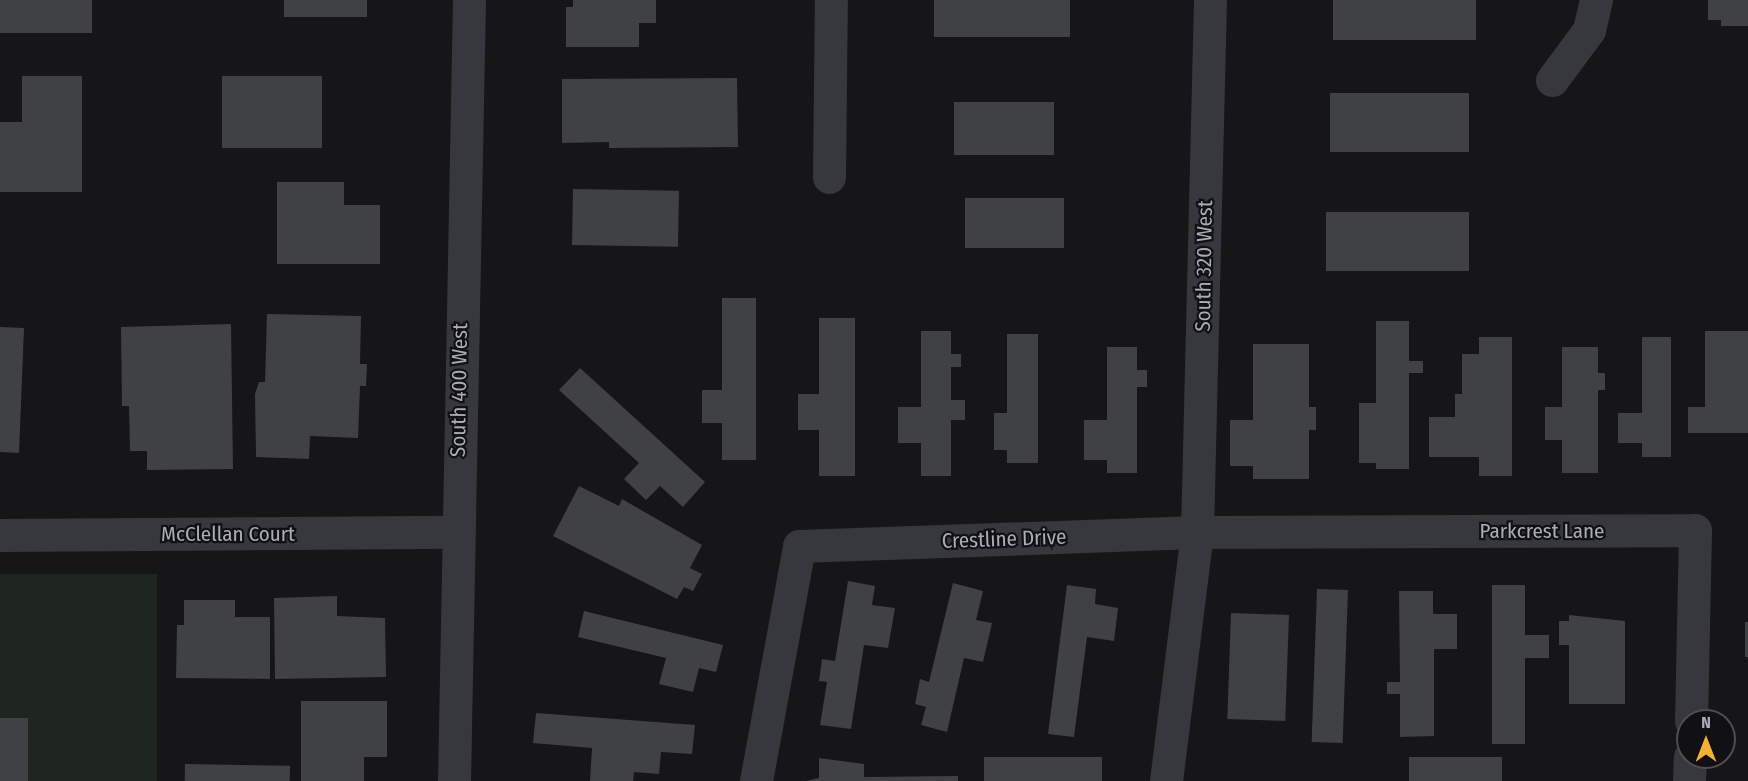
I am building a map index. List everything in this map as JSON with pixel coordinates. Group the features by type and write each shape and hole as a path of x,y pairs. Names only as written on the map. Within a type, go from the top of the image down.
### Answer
{"street":[{"name":"South 400 West","path":"454,781 455,532 469,0"},
{"path":"828,177 831,0"},
{"name":"South 320 West","path":"1197,532 1210,0"},
{"path":"1552,80 1589,30 1596,0"},
{"name":"Parkcrest Lane","path":"1197,532 1695,530 1691,709"},
{"name":"McClellan Court","path":"0,536 455,532"},
{"path":"1166,781 1197,532"},
{"name":"Crestline Drive","path":"756,781 800,546 1197,532"}],"shaded area":[{"path":"0,574 157,574 157,781 0,781"}],"building":[{"path":"0,0 92,0 92,33 0,33"},
{"path":"284,0 367,0 367,17 284,17"},
{"path":"573,0 656,0 656,23 639,23 639,47 566,47 566,7 573,7"},
{"path":"934,0 1070,0 1070,37 934,37"},
{"path":"1333,0 1476,0 1476,40 1333,40"},
{"path":"1708,0 1748,0 1748,26 1721,26 1721,20 1708,20"},
{"path":"22,76 82,76 82,192 0,192 0,122 22,122"},
{"path":"222,76 322,76 322,148 222,148"},
{"path":"737,78 738,147 609,148 609,142 562,143 562,79"},
{"path":"1330,93 1469,93 1469,152 1330,152"},
{"path":"954,102 1054,102 1054,155 954,155"},
{"path":"277,182 344,182 344,205 380,205 380,264 277,264"},
{"path":"573,189 679,191 678,247 572,245"},
{"path":"965,198 1064,198 1064,248 965,248"},
{"path":"1326,212 1469,212 1469,271 1326,271"},
{"path":"722,298 756,298 756,460 722,460 722,423 702,423 702,390 722,390"},
{"path":"267,314 361,316 360,364 367,364 366,386 360,386 358,438 310,436 309,459 256,457 255,394 259,382 265,382"},
{"path":"819,318 855,318 855,476 819,476 819,430 798,430 798,394 819,394"},
{"path":"1376,321 1409,321 1409,361 1423,361 1423,373 1409,373 1409,469 1376,469 1376,463 1359,463 1359,403 1376,403"},
{"path":"231,324 233,469 147,470 147,451 130,451 129,406 122,406 121,327"},
{"path":"0,327 24,328 19,453 0,452"},
{"path":"921,331 951,331 951,354 961,354 961,367 951,367 951,400 965,400 965,420 951,420 951,476 921,476 921,443 898,443 898,407 921,407"},
{"path":"1705,331 1748,331 1748,433 1688,433 1688,407 1705,407"},
{"path":"1007,334 1038,334 1038,463 1007,463 1007,450 994,450 994,413 1007,413"},
{"path":"1479,337 1512,337 1512,476 1479,476 1479,457 1429,457 1429,417 1455,417 1455,394 1462,394 1462,354 1479,354"},
{"path":"1642,337 1671,337 1671,457 1642,457 1642,443 1618,443 1618,413 1642,413"},
{"path":"1253,344 1309,344 1309,407 1316,407 1316,430 1309,430 1309,479 1253,479 1253,466 1230,466 1230,420 1253,420"},
{"path":"1107,347 1137,347 1137,370 1147,370 1147,387 1137,387 1137,473 1107,473 1107,460 1084,460 1084,420 1107,420"},
{"path":"1562,347 1598,347 1598,373 1605,373 1605,390 1598,390 1598,473 1562,473 1562,440 1545,440 1545,407 1562,407"},
{"path":"580,368 705,482 683,507 660,486 646,500 624,479 639,463 559,390"},
{"path":"579,486 619,506 622,499 702,545 690,568 702,574 693,591 684,587 677,599 553,536"},
{"path":"848,581 875,586 872,605 895,608 888,648 864,645 851,729 820,725 827,682 819,681 822,659 835,661"},
{"path":"953,583 983,591 976,620 992,623 983,662 964,658 947,732 921,725 926,707 915,704 920,679 929,682"},
{"path":"1067,585 1096,589 1095,604 1118,608 1114,641 1087,637 1074,737 1048,734"},
{"path":"1492,585 1525,585 1525,635 1549,635 1549,658 1525,658 1525,744 1492,744"},
{"path":"1317,589 1348,590 1343,743 1312,742"},
{"path":"1399,591 1433,591 1433,614 1457,614 1457,649 1434,649 1434,736 1400,737 1400,694 1387,694 1387,682 1400,682"},
{"path":"337,596 337,616 385,618 386,677 275,679 274,598"},
{"path":"184,600 235,600 235,617 270,617 270,679 176,678 177,625 184,625"},
{"path":"584,611 723,645 716,672 699,668 693,692 659,684 666,658 578,637"},
{"path":"1231,613 1289,615 1285,721 1227,719"},
{"path":"1569,615 1625,621 1625,704 1569,704 1569,645 1559,645 1559,621 1569,621"},
{"path":"1745,622 1748,622 1748,657 1745,657"},
{"path":"301,701 387,701 387,757 364,757 364,781 301,781"},
{"path":"536,713 695,725 692,754 661,752 659,774 634,772 633,781 590,781 592,748 533,743"},
{"path":"0,718 28,718 28,781 0,781"},
{"path":"984,757 1102,757 1102,781 984,781"},
{"path":"1409,757 1502,757 1502,781 1409,781"},
{"path":"819,758 864,764 864,777 958,776 958,781 806,781 819,778"},
{"path":"185,764 290,766 290,781 185,781"}]}
